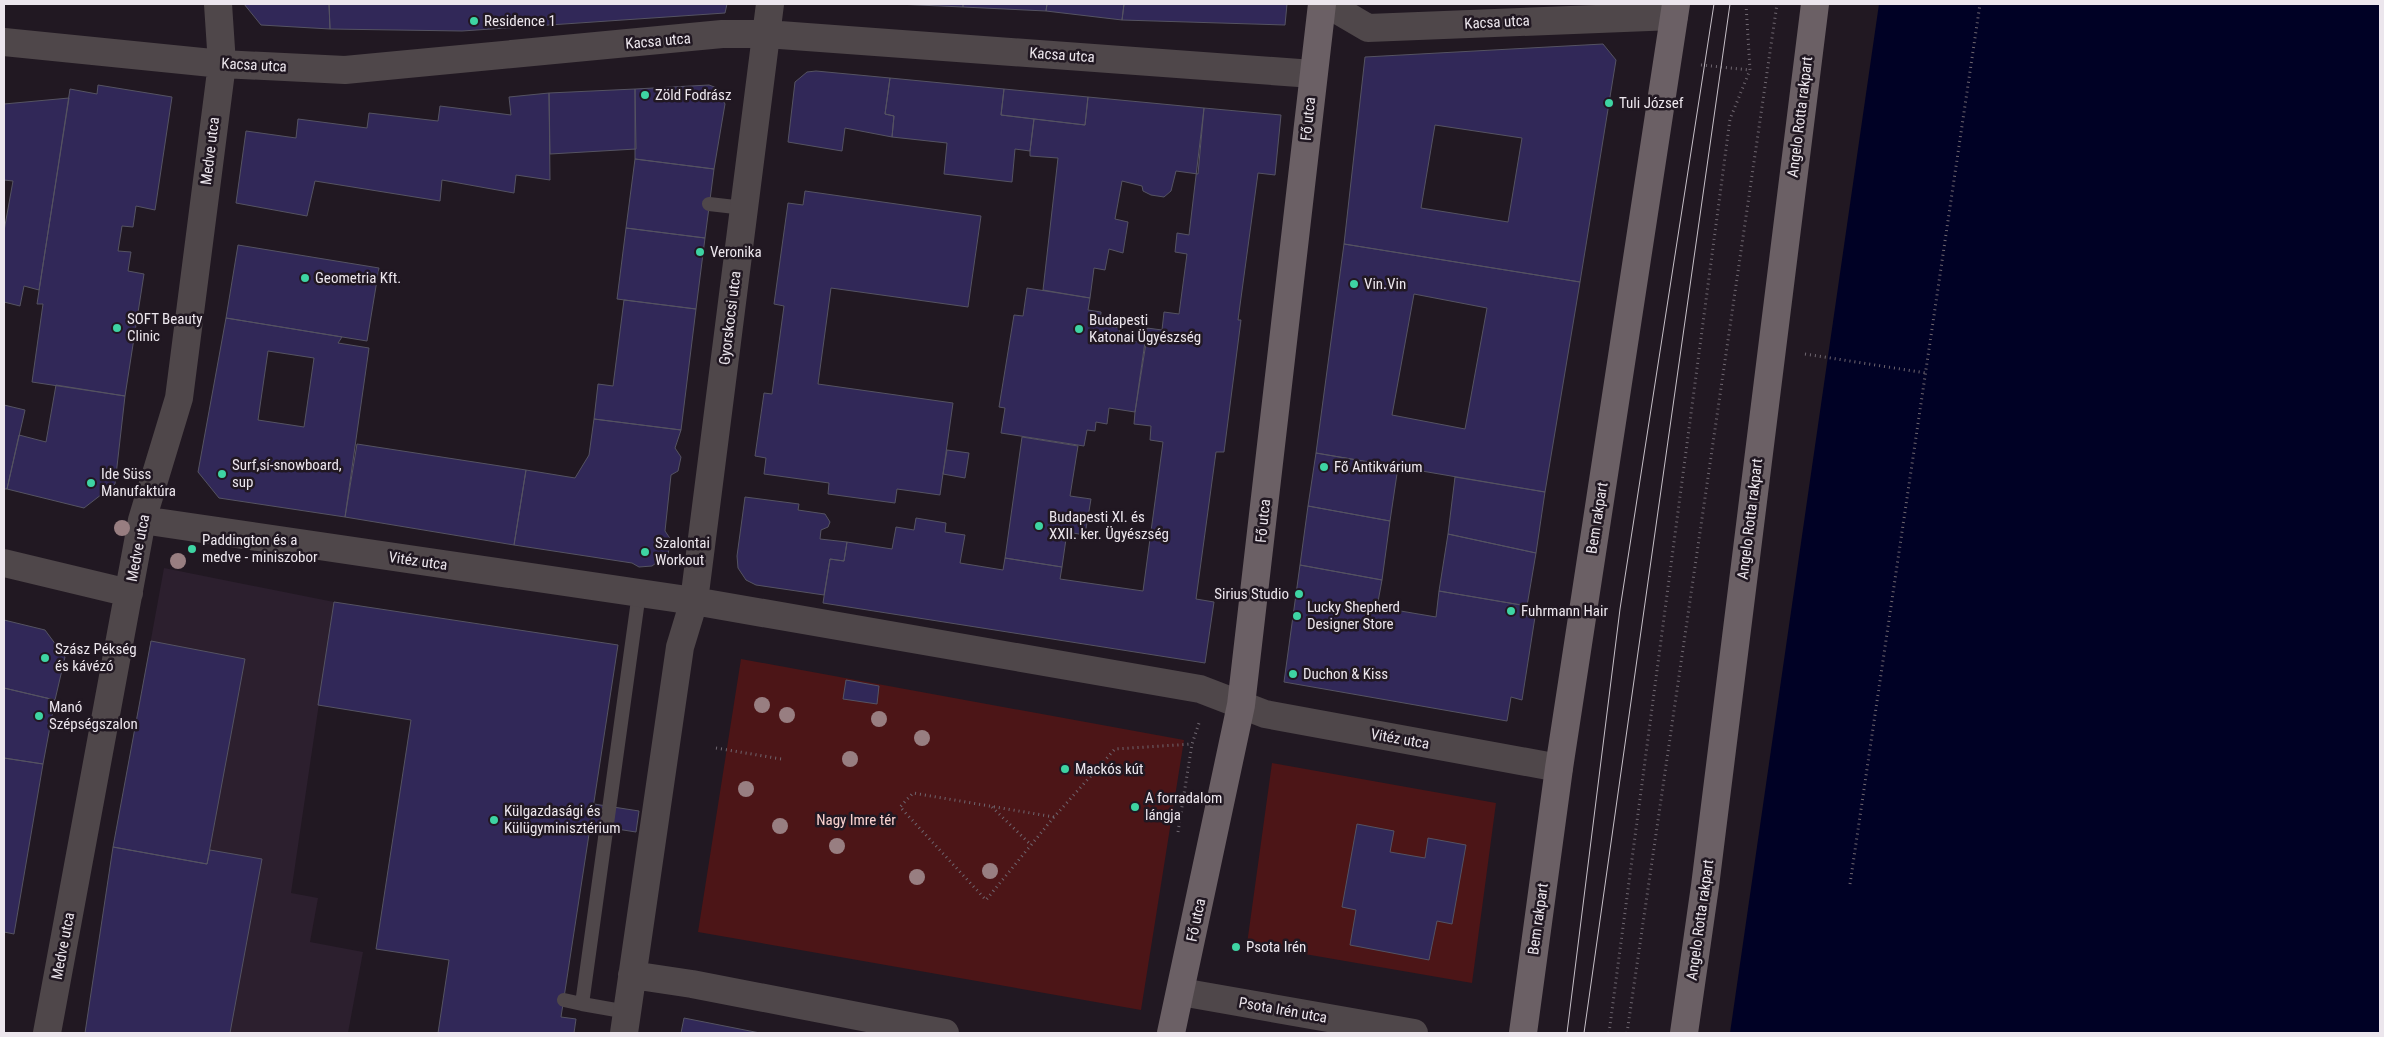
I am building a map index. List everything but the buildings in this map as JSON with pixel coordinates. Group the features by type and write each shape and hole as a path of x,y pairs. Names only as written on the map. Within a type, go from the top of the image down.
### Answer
{"street":[{"name":"Medve utca","path":"47,1033 142,520 179,398 222,64 218,4"},
{"name":"Gyorskocsi utca","path":"694,601 770,4"},
{"name":"Fő utca","path":"1171,1033 1241,705 1322,4"},
{"name":"Kacsa utca","path":"1327,4 1368,28 1675,10"},
{"name":"Angelo Rotta rakpart","path":"1684,1033 1705,886 1815,4"},
{"name":"Bem rakpart","path":"1522,1033 1559,768 1675,10"},
{"name":"Kacsa utca","path":"4,42 222,64 344,70 722,34 766,34 1313,74"},
{"name":"Vitéz utca","path":"142,520 694,601"},
{"path":"4,563 129,593"},
{"path":"626,1023 680,647 694,601 1200,690 1241,705"},
{"name":"Vitéz utca","path":"1241,705 1265,714 1559,768"},
{"path":"632,975 692,984 945,1033"},
{"name":"Psota Irén utca","path":"1181,992 1414,1033"}],"lane":[{"path":"709,204 744,208"},
{"path":"582,1004 640,593"},
{"path":"564,1000 582,1004 626,1023"}],"path":[{"path":"1608,1033 1730,119 1750,70 1746,4"},
{"path":"1627,1033 1777,4"},
{"path":"1850,884 1980,4"},
{"path":"1667,62 1750,70"},
{"path":"1809,354 1926,373"},
{"path":"1054,817 912,793 900,807 986,900 1054,817 1115,749 1192,744"},
{"path":"716,748 782,759"},
{"path":"991,806 1031,845"}],"shaded area":[{"path":"164,568 334,602 291,893 318,898 310,942 363,952 348,1033 85,1033 113,847"}],"green space":[{"name":"Nagy Imre tér","path":"741,659 1184,740 1141,1010 698,932"},
{"path":"1272,763 1496,803 1472,983 1247,944"}],"water":[{"path":"1879,4 2380,4 2380,1033 1730,1033"}],"tram line":[{"path":"1567,1033 1620,609 1714,4"},
{"path":"1584,1033 1730,4"}],"place":[{"name":"Residence 1","path":"474,21"},
{"name":"Zöld Fodrász","path":"645,95"},
{"name":"Tuli József","path":"1609,103"},
{"name":"Veronika","path":"700,252"},
{"name":"Geometria Kft.","path":"305,278"},
{"name":"Vin.Vin","path":"1354,284"},
{"name":"SOFT Beauty Clinic","path":"117,328"},
{"name":"Budapesti Katonai Ügyészség","path":"1079,329"},
{"name":"Fő Antikvárium","path":"1324,467"},
{"name":"Surf,sí-snowboard, sup","path":"222,474"},
{"name":"Ide Süss Manufaktúra","path":"91,483"},
{"name":"Budapesti XI. és XXII. ker. Ügyészség","path":"1039,526"},
{"name":"Paddington és a medve - miniszobor","path":"192,549"},
{"name":"Szalontai Workout","path":"645,552"},
{"name":"Sirius Studio","path":"1299,594"},
{"name":"Fuhrmann Hair","path":"1511,611"},
{"name":"Lucky Shepherd Designer Store","path":"1297,616"},
{"name":"Szász Pékség és kávézó","path":"45,658"},
{"name":"Duchon & Kiss","path":"1293,674"},
{"name":"Manó Szépségszalon","path":"39,716"},
{"name":"Mackós kút","path":"1065,769"},
{"name":"A forradalom lángja","path":"1135,807"},
{"name":"Külgazdasági és Külügyminisztérium","path":"494,820"},
{"name":"Psota Irén","path":"1236,947"}]}
